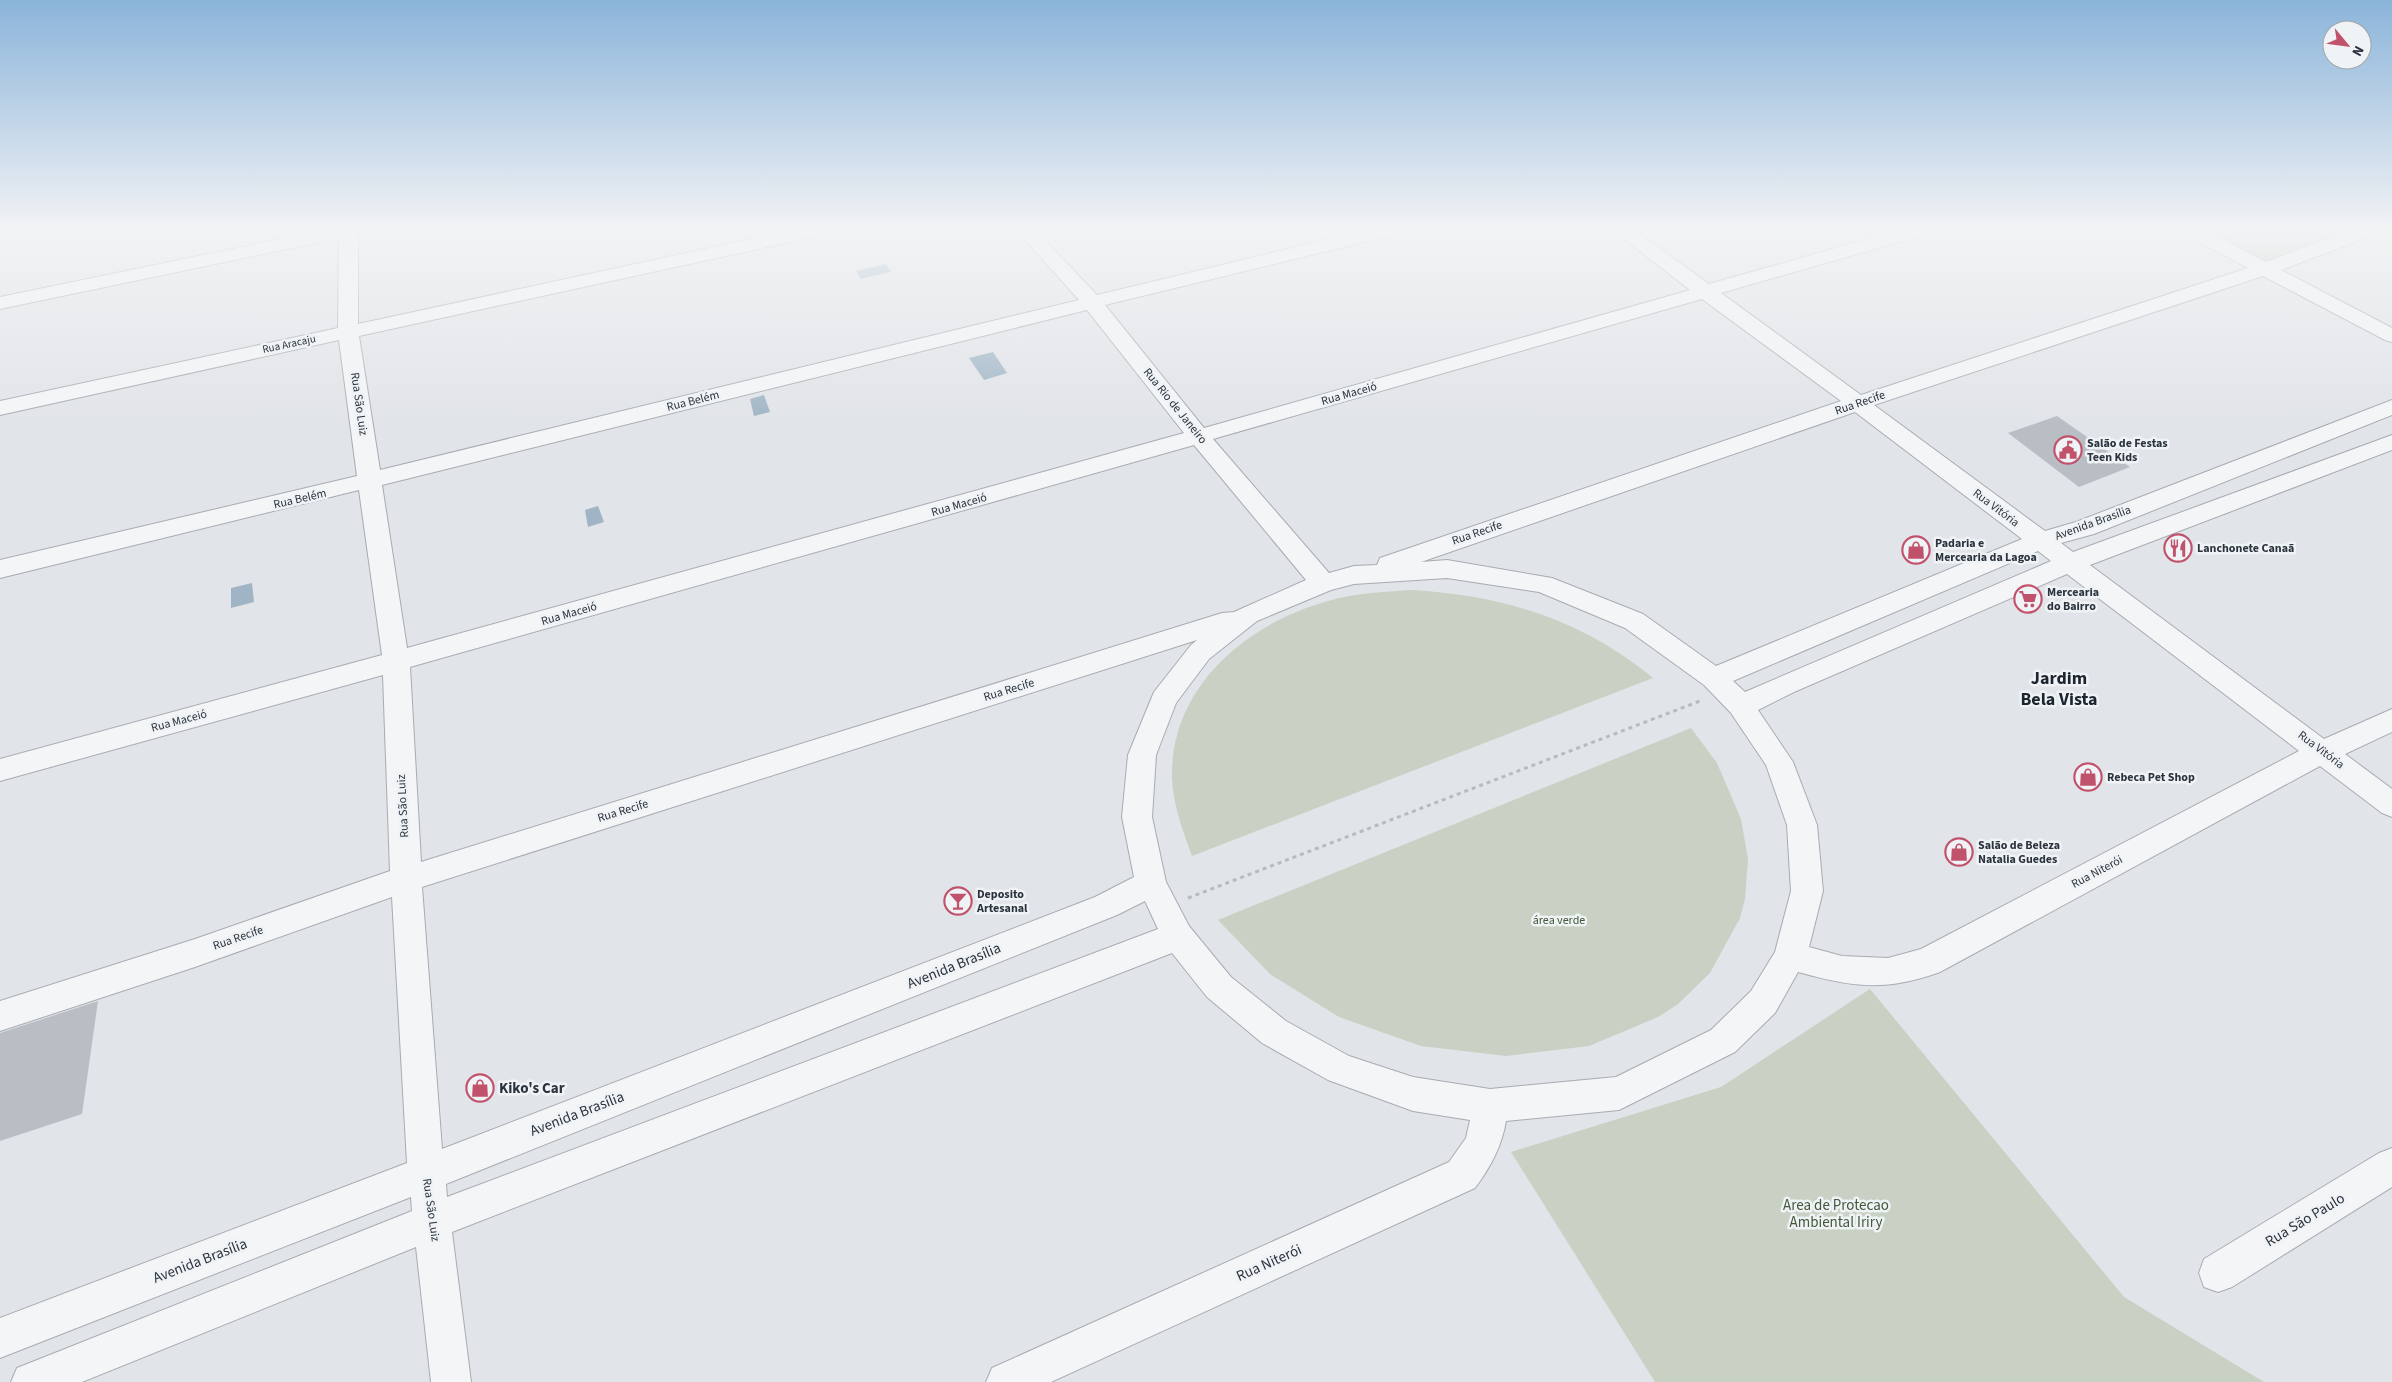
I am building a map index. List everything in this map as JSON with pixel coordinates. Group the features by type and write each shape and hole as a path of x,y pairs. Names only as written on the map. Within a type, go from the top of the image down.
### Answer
{"street":[{"path":"0,303 36,295"},
{"name":"Rua São Luiz","path":"348,295 348,331 396,662 406,879 426,1172 451,1382"},
{"name":"Rua Aracaju","path":"0,408 513,295"},
{"name":"Rua Rio de Janeiro","path":"1086,295 1199,438 1323,583"},
{"name":"Rua Belém","path":"0,569 370,482 1119,295"},
{"name":"Rua Maceió","path":"0,770 396,662 1199,438 1694,295"},
{"name":"Rua Vitória","path":"1711,295 1858,403 2069,563 2324,751 2392,804"},
{"name":"Rua Recife","path":"1354,575 1858,403 2185,295"},
{"path":"2316,295 2392,336"},
{"name":"Avenida Brasília","path":"1727,692 2040,541 2085,528 2392,407"},
{"path":"1727,692 1784,685 2069,563 2392,442"},
{"path":"1447,569 1543,584 1634,621 1727,692 1779,762 1802,825 1807,891 1790,956 1763,1002 1723,1041 1619,1093 1490,1106 1413,1094 1340,1069 1274,1032 1219,987 1164,909 1137,817 1142,755 1164,699 1200,652 1248,615 1323,583 1354,575 1447,569"},
{"name":"Rua Recife","path":"0,1016 195,954 406,879 1248,615"},
{"name":"Rua Niterói","path":"1790,956 1842,970 1878,972 1888,972 1928,962 2324,751 2392,720"},
{"name":"Avenida Brasília","path":"0,1338 1106,906 1164,909"},
{"path":"31,1382 368,1249 1164,909"},
{"name":"Rua Niterói","path":"1006,1382 1462,1175 1479,1154 1486,1134 1490,1106"},
{"name":"Rua São Paulo","path":"2218,1273 2392,1166"}],"path":[{"path":"1164,909 1727,692"}],"green space":[{"path":"1411,590 1445,593 1509,604 1539,614 1598,640 1626,657 1653,678 1192,856 1174,798 1172,778 1175,745 1184,715 1199,688 1218,664 1242,643 1298,611 1348,596"},
{"name":"área verde","path":"1691,728 1717,763 1741,819 1748,859 1745,899 1740,918 1710,973 1678,1004 1658,1017 1589,1046 1506,1056 1421,1046 1339,1017 1270,974 1218,920"},
{"name":"Area de Protecao Ambiental Iriry","path":"1870,989 2124,1297 2264,1382 1655,1382 1511,1152 1721,1087"}],"water":[{"path":"993,352 1007,373 984,380 969,358"},
{"path":"764,395 770,412 754,416 750,399"},
{"path":"598,506 604,522 588,527 585,510"},
{"path":"252,583 254,602 231,608 231,588"}],"building":[{"name":"Salão de Festas Teen Kids","path":"2057,416 2130,467 2079,487 2008,433"},
{"path":"98,1001 82,1114 0,1141 0,1033"}],"place":[{"name":"Salão de Festas Teen Kids","path":"2068,450"},
{"name":"Lanchonete Canaã","path":"2178,548"},
{"name":"Padaria e Mercearia da Lagoa","path":"1916,550"},
{"name":"Mercearia do Bairro","path":"2028,599"},
{"name":"Rebeca Pet Shop","path":"2088,777"},
{"name":"Salão de Beleza Natalia Guedes","path":"1959,852"},
{"name":"Deposito Artesanal","path":"958,901"},
{"name":"Kiko's Car","path":"480,1088"}],"district":[{"name":"Jardim Bela Vista","path":"2059,688"}]}
